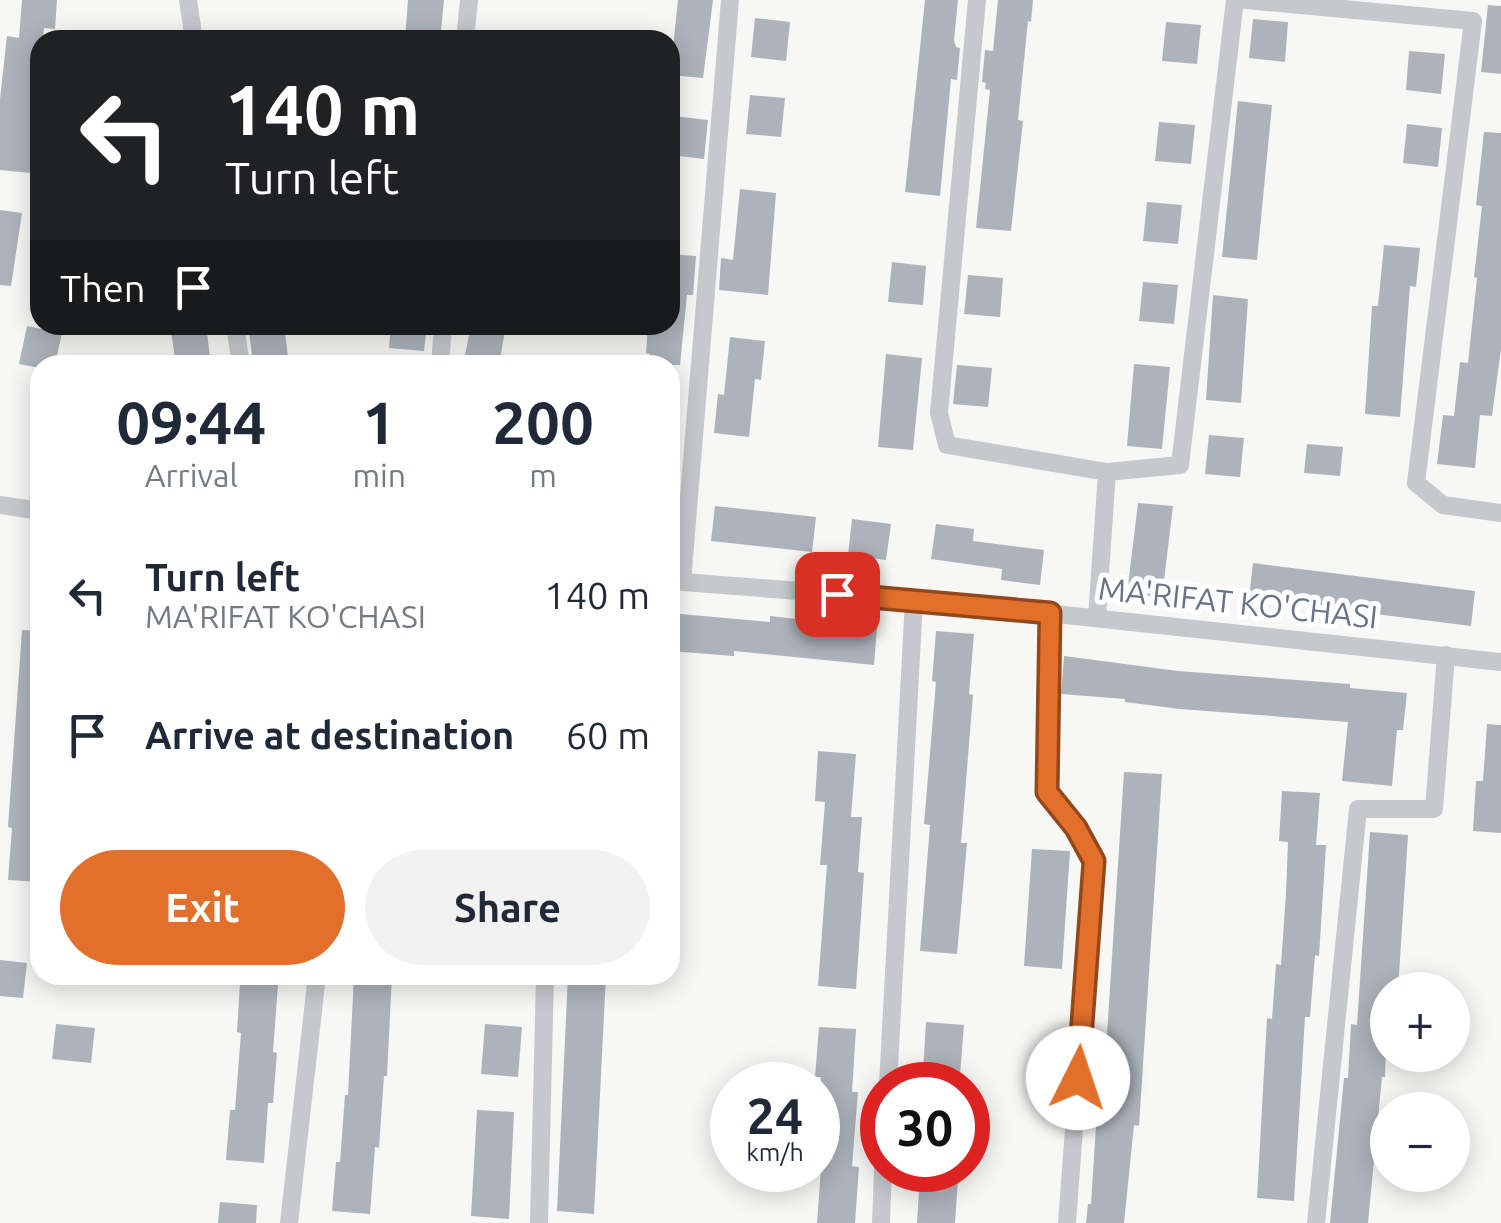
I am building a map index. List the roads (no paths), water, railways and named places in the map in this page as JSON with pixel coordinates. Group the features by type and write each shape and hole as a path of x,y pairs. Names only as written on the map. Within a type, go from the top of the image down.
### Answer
{"street":[{"path":"188,0 192,30"},
{"path":"466,30 468,0"},
{"path":"680,539 730,0"},
{"path":"977,0 939,413 947,445 1107,472 1180,465 1236,0"},
{"path":"1246,0 1401,6 1473,21 1416,483 1443,505 1501,513"},
{"path":"1096,618 1107,472"},
{"path":"0,505 30,510"},
{"name":"MA'RIFAT KO'CHASI","path":"680,582 1050,613 1501,662"},
{"path":"889,1062 914,600"},
{"path":"1050,613 1047,792 1076,828 1094,861 1067,1223"},
{"path":"1316,1223 1358,810 1434,809 1446,655"},
{"path":"289,1223 316,985"},
{"path":"539,1223 545,985"},
{"path":"881,1223 883,1192"}]}
